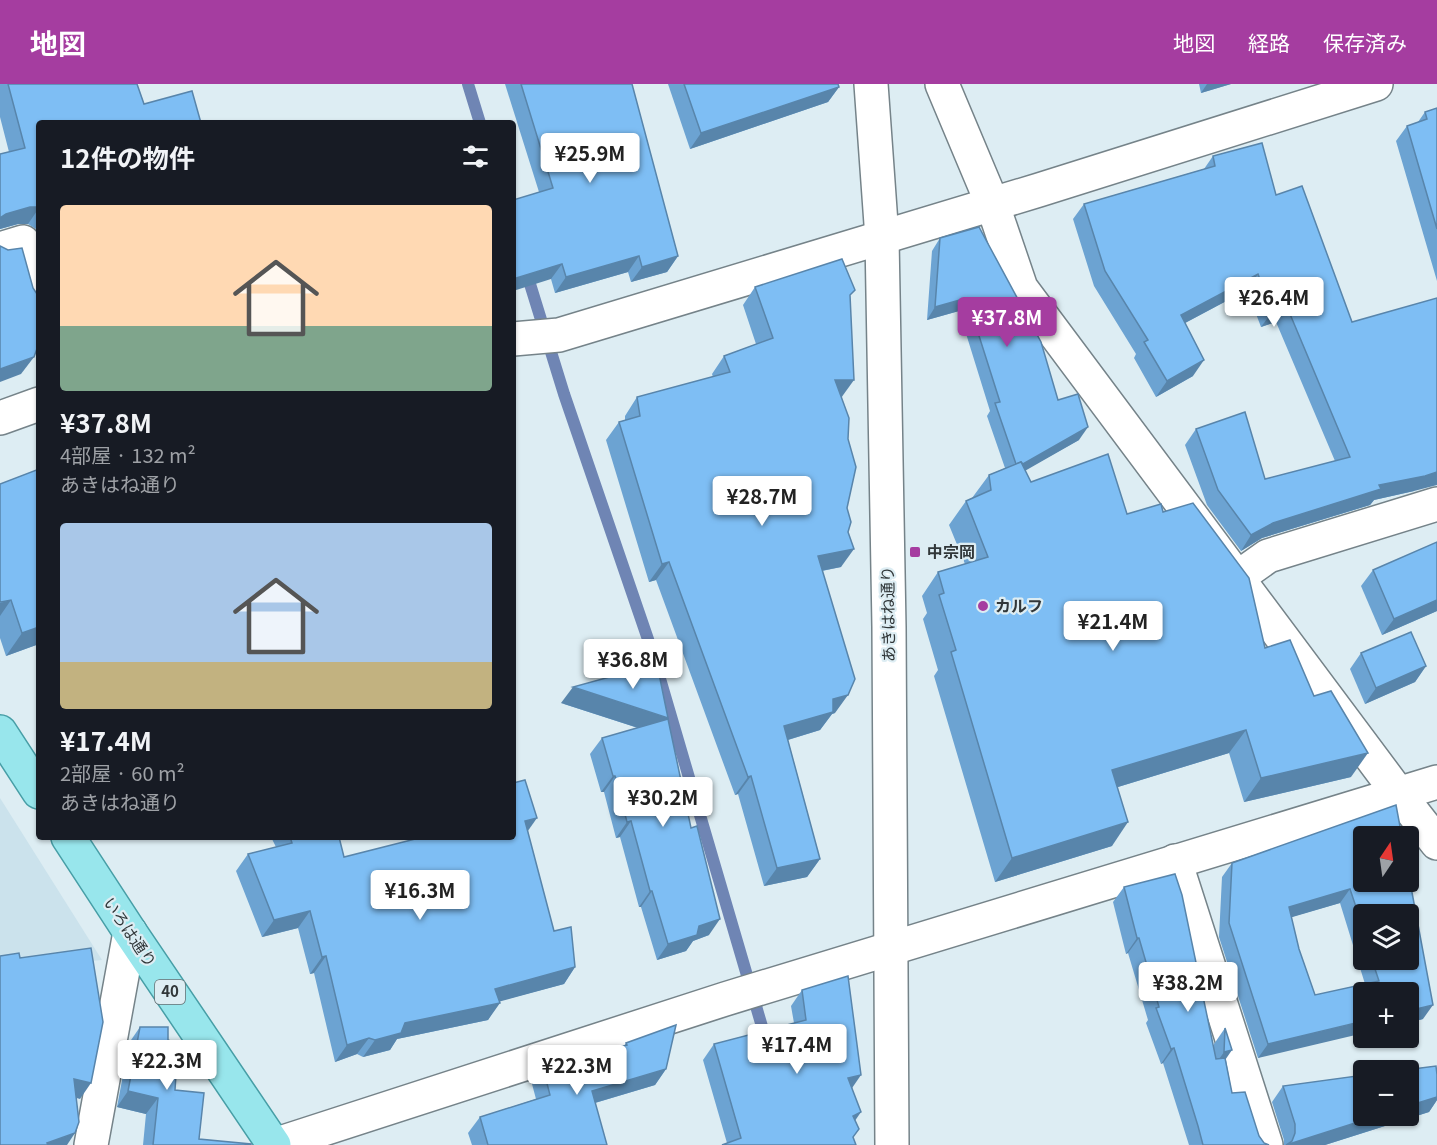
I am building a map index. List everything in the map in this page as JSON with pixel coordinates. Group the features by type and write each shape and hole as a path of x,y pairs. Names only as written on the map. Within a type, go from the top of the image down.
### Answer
{"main road":[{"path":"0,732 36,787"},
{"name":"いろは通り","path":"70,840 274,1145"}],"street":[{"name":"あきはね通り","path":"871,84 882,238 889,627 892,1145"},
{"path":"942,84 992,203 1021,288 1437,843"},
{"path":"516,339 559,335 882,238 1376,84"},
{"path":"0,249 23,242 36,289"},
{"path":"0,418 36,405"},
{"path":"1237,578 1268,556 1437,504"},
{"path":"274,1145 725,999 1437,782"},
{"path":"1175,861 1266,1145"},
{"path":"91,1145 130,932"}],"shaded area":[{"path":"0,798 102,960 0,969"}],"building":[{"path":"8,84 137,84 144,104 192,91 200,120 36,120 36,207 6,214 0,218 0,154 25,148"},
{"path":"521,84 632,84 678,256 642,267 639,256 566,277 562,264 516,278 516,199 553,188"},
{"path":"684,84 838,84 839,87 701,133"},
{"path":"1437,108 1437,229 1407,126 1427,119 1425,112"},
{"path":"1262,143 1276,195 1302,186 1352,322 1437,298 1437,472 1379,485 1381,489 1273,523 1251,535 1218,490 1196,429 1245,412 1265,479 1350,457 1287,307 1272,312 1258,274 1181,315 1204,360 1167,381 1144,342 1148,340 1105,271 1084,204 1215,166 1213,156"},
{"path":"979,227 1041,342 1058,400 1078,394 1088,427 1023,464 1021,462 1016,464 995,403 1000,402 967,298 935,307 940,238"},
{"path":"0,246 8,250 22,248 36,292 36,351 34,357 0,369"},
{"path":"842,259 855,290 850,295 854,380 835,380 849,418 848,439 856,467 847,508 851,522 848,532 854,549 818,556 855,679 848,695 833,699 833,712 784,726 820,859 777,868 751,776 748,777 669,562 662,564 619,422 640,416 637,397 730,372 724,356 773,338 755,287"},
{"path":"1108,454 1127,514 1161,504 1163,512 1193,503 1249,578 1265,648 1290,640 1314,696 1331,691 1368,753 1261,778 1246,730 1112,770 1128,822 1012,858 951,652 956,650 939,595 944,593 938,572 988,557 966,501 991,490 989,475 1021,462 1031,482"},
{"path":"36,470 36,628 22,633 11,600 0,601 0,484"},
{"path":"1437,542 1437,600 1394,619 1373,570"},
{"path":"1411,632 1426,666 1376,688 1361,653"},
{"path":"657,664 668,718 573,687"},
{"path":"668,719 691,828 697,826 720,919 699,926 697,935 668,944 652,891 650,891 631,821 627,822 602,738"},
{"path":"525,780 537,818 525,821 554,931 571,927 575,967 495,989 500,1003 405,1023 401,1033 375,1040 369,1038 347,1045 326,956 322,957 310,911 274,920 248,854 292,843 291,840 340,840 344,857 411,840 516,840 516,782"},
{"path":"1396,805 1400,826 1353,826 1353,892 1412,892 1414,904 1355,904 1350,889 1289,907 1299,949 1315,995 1353,987 1353,1024 1268,1044 1229,923 1232,863"},
{"path":"1175,874 1182,895 1216,1059 1225,1058 1232,1093 1245,1092 1259,1136 1264,1143 1269,1145 1203,1145 1174,1048 1171,1049 1156,1008 1159,1007 1139,938 1137,938 1124,887"},
{"path":"1419,930 1433,1005 1419,1008 1419,982 1374,982 1379,981 1375,970 1419,970"},
{"path":"91,948 103,1022 91,1083 74,1079 79,1122 75,1133 47,1143 48,1145 0,1145 0,956 19,953 20,958"},
{"path":"848,976 861,1075 848,1078 861,1112 853,1116 859,1129 853,1137 856,1145 722,1145 741,1138 714,1044 806,1020 802,990"},
{"path":"676,1025 666,1069 592,1091 607,1145 488,1145 480,1117 550,1095 543,1068 627,1045 626,1043"},
{"path":"140,1027 168,1027 168,1040 178,1044 175,1090 204,1093 199,1139 251,1145 153,1145 158,1098 128,1091"},
{"path":"1225,1028 1232,1050 1224,1052"},
{"path":"1436,1066 1437,1097 1419,1103 1419,1068"},
{"path":"1353,1076 1353,1124 1286,1145 1292,1141 1295,1124 1283,1086"}],"waterway":[{"path":"468,84 479,120"},
{"path":"526,271 564,394 651,648 768,1047"}],"place":[{"name":"中宗岡","path":"915,552"},
{"name":"カルフ","path":"983,606"}]}
